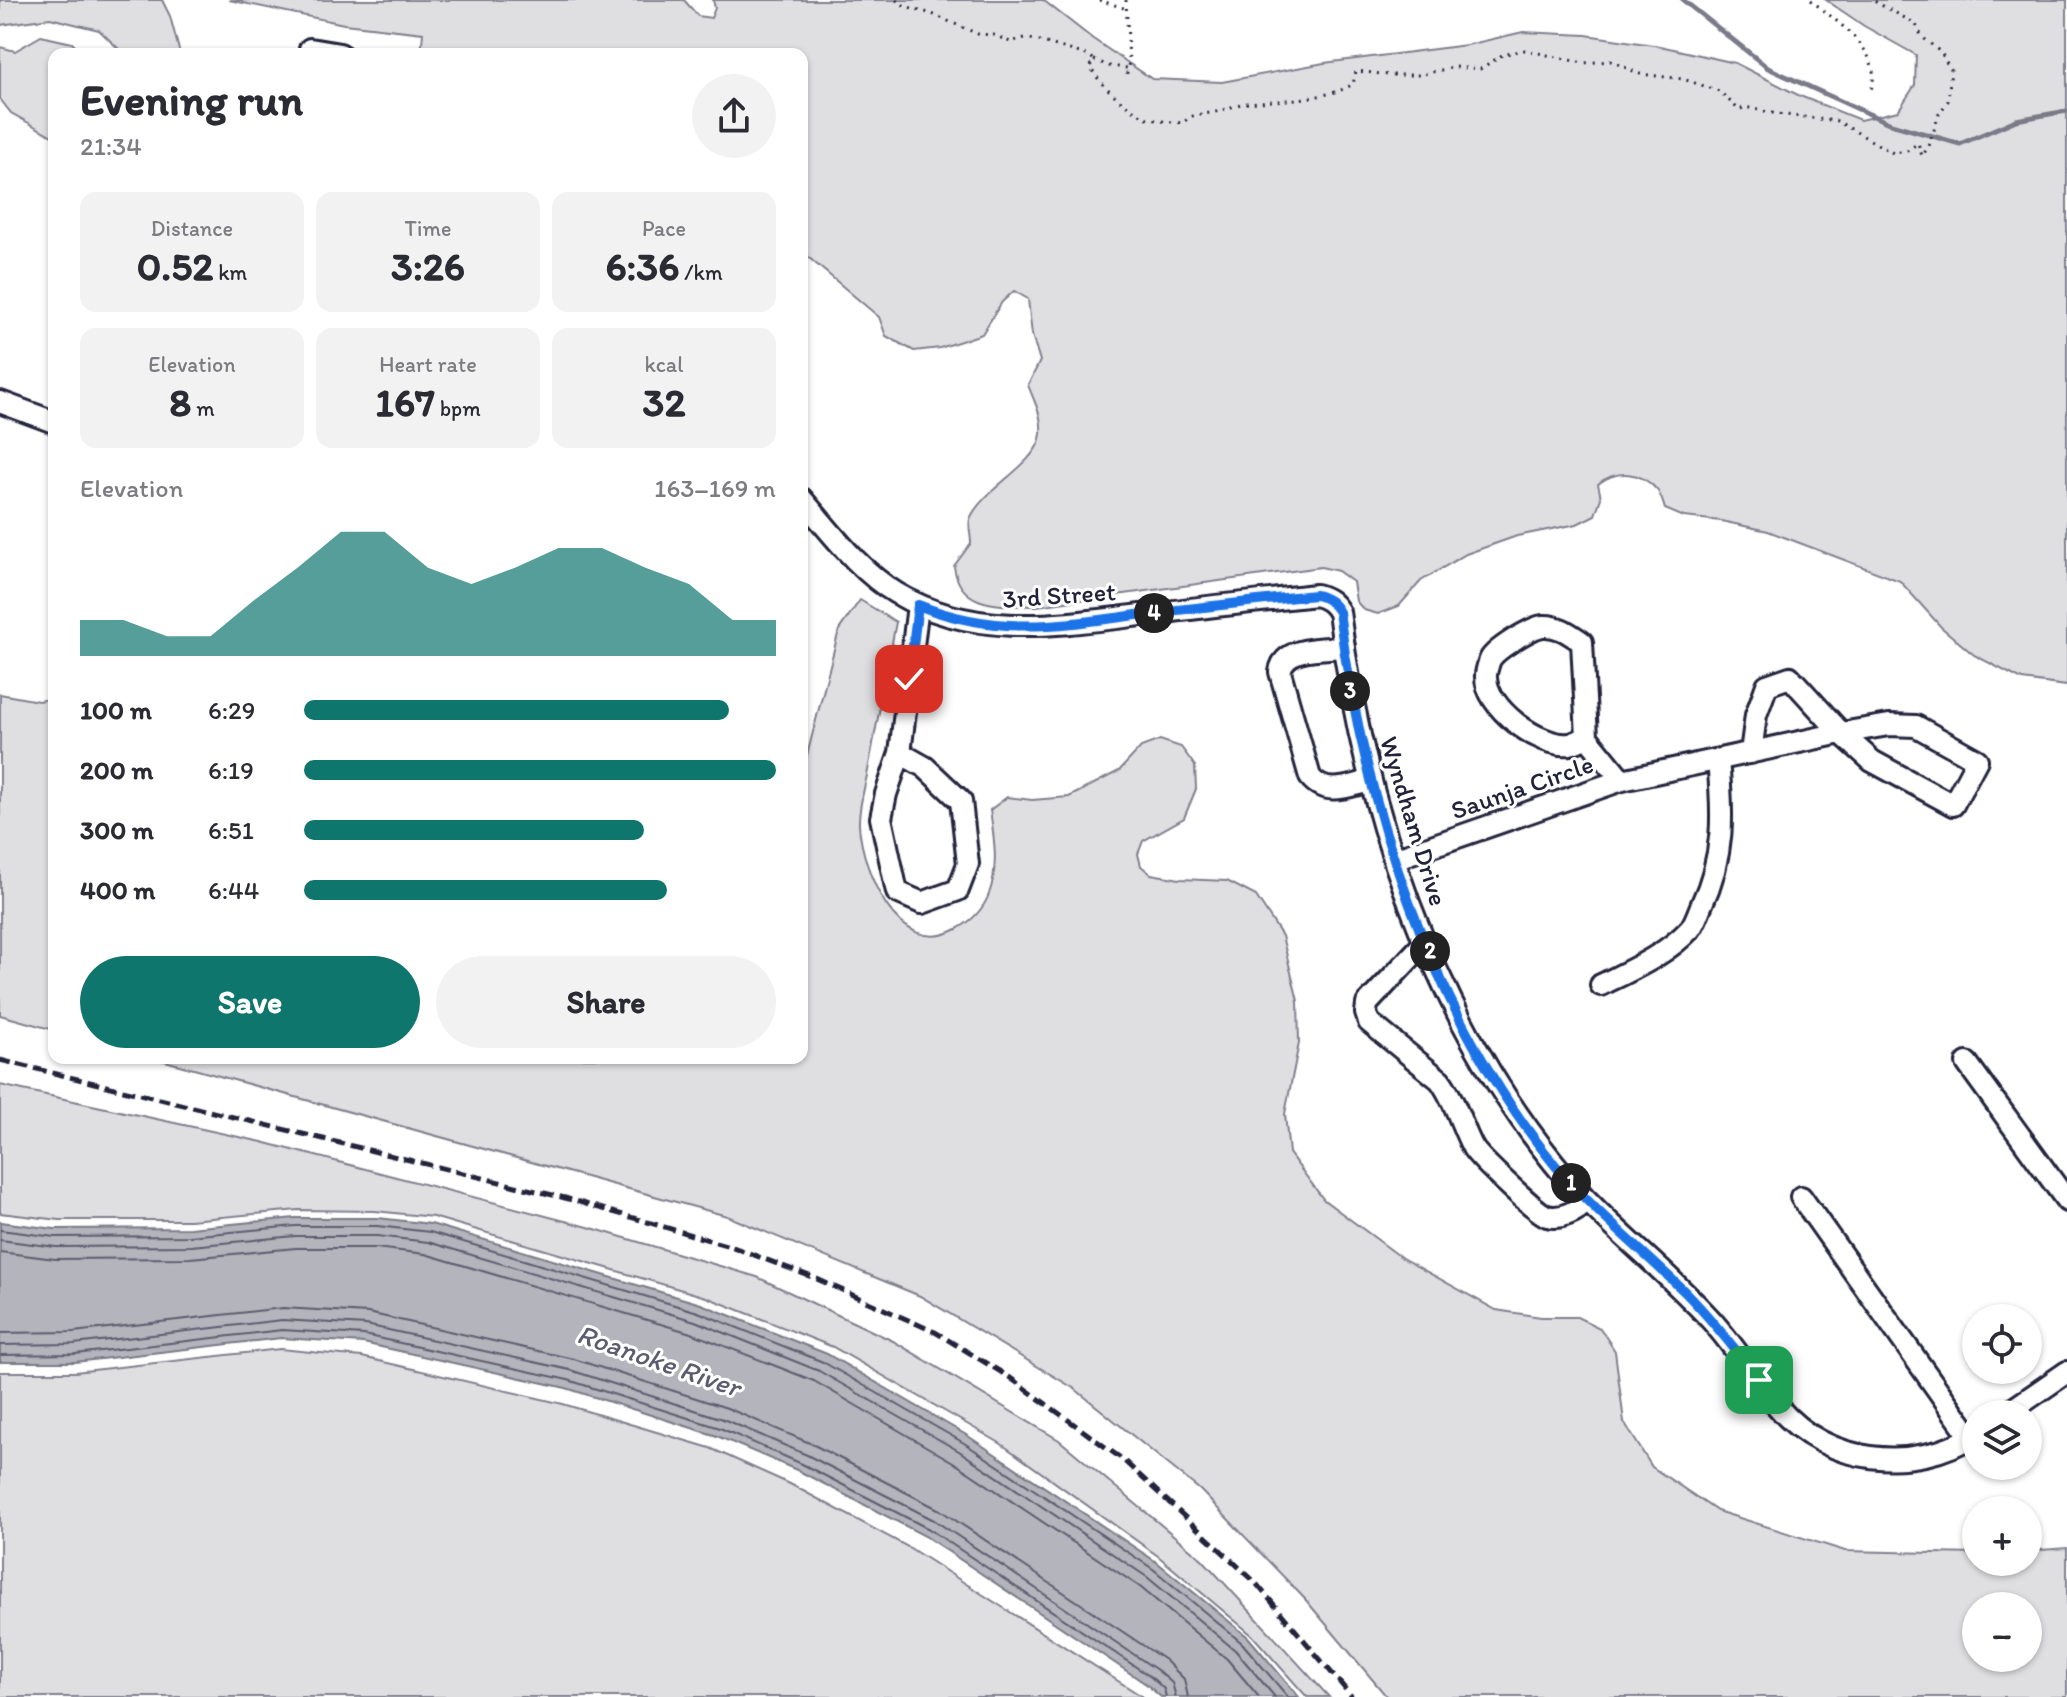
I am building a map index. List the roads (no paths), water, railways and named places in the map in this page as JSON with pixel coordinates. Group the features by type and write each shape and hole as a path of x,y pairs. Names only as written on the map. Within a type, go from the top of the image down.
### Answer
{"street":[{"path":"0,402 48,420"},
{"name":"3rd Street","path":"808,506 853,558 873,576 918,605 974,623 1005,627 1036,626 1316,595"},
{"name":"Wyndham Drive","path":"1316,595 1326,597 1339,612 1351,694 1370,781 1394,859 1425,942 1490,1073 1547,1154 1587,1201 1685,1292 1721,1331 1779,1409 1817,1439 1845,1452 1887,1460 1935,1453 1962,1441"},
{"path":"900,753 925,767 961,801 968,864 958,890 922,903 897,892 881,818 900,753 918,605"},
{"name":"Saunja Circle","path":"1587,737 1570,744 1555,743 1532,735 1509,717 1490,695 1486,677 1491,658 1523,634 1542,626 1561,628 1582,642 1587,737 1622,780"},
{"path":"1344,647 1292,653 1284,659 1280,672 1310,777 1325,789 1370,781"},
{"path":"1751,753 1756,715 1767,685 1790,677 1841,733 1872,761 1953,805 1977,760 1916,726 1889,725 1841,733"},
{"name":"Saunja Circle","path":"1394,859 1622,780 1841,733"},
{"path":"1601,985 1653,958 1692,927 1719,858 1723,814 1718,760"},
{"path":"1425,942 1367,1004 1369,1022 1440,1080 1449,1091 1474,1150 1546,1216 1574,1212 1587,1201"},
{"path":"1967,1063 2067,1201"},
{"path":"1801,1197 1962,1421"},
{"path":"2026,1400 2067,1372"}],"water":[{"name":"Roanoke River","path":"295,1218 378,1218 431,1224 701,1304 827,1354 968,1436 1158,1563 1248,1637 1299,1697 1161,1697 925,1536 799,1471 717,1436 566,1388 363,1343 281,1338 75,1362 0,1362 0,1222 55,1229 190,1228"}],"waterway":[{"path":"1683,0 1768,68 1891,124 1960,144 2016,120 2067,111"}],"railway":[{"path":"0,1060 565,1198 733,1247 817,1279 935,1332 1009,1377 1122,1459 1254,1581 1352,1697"}]}
